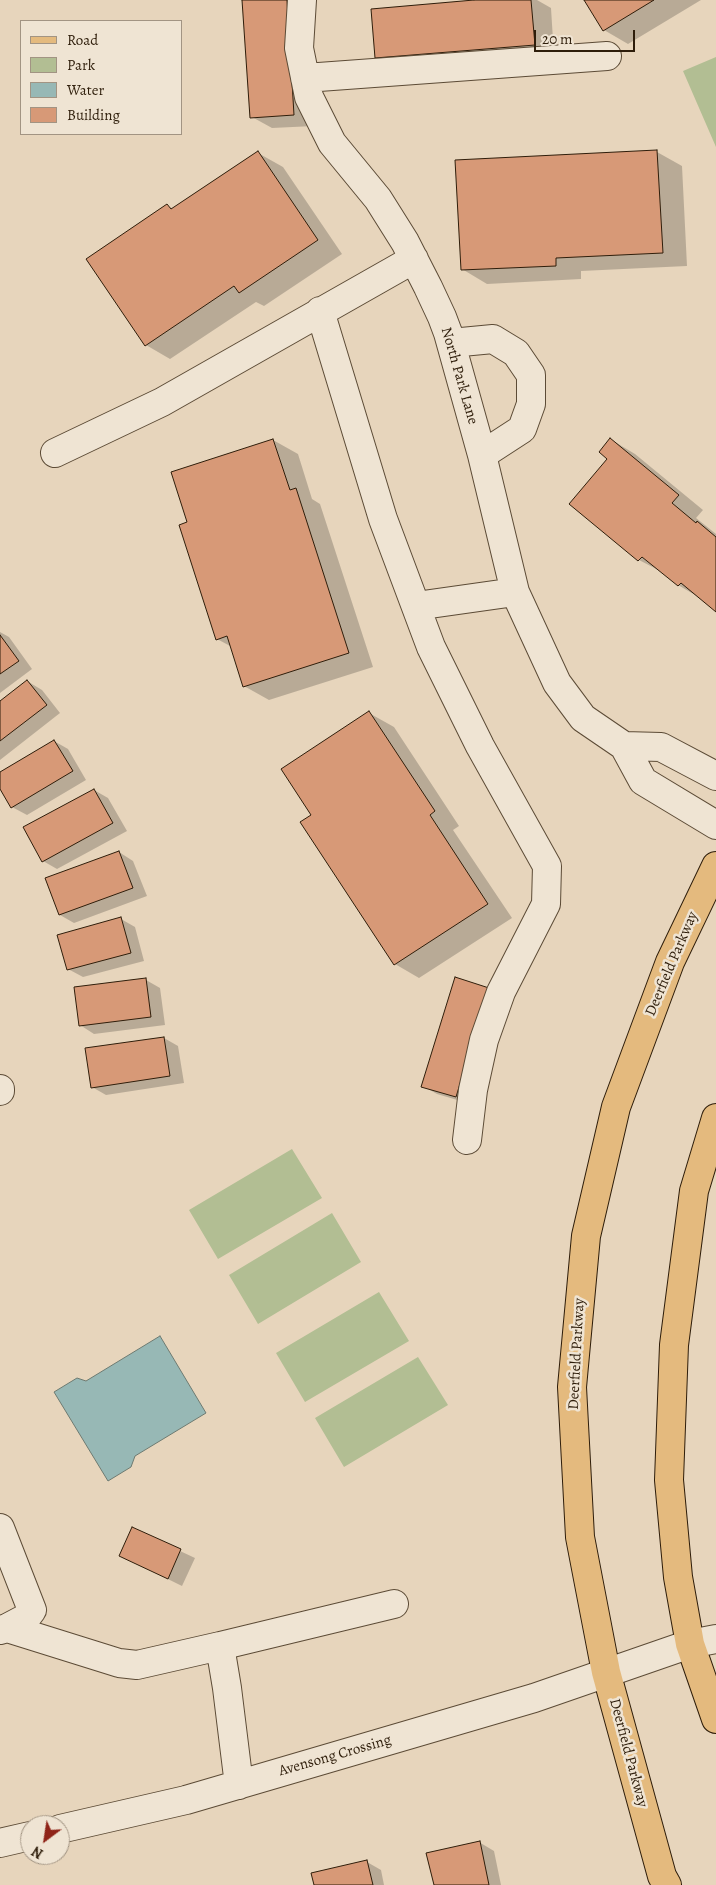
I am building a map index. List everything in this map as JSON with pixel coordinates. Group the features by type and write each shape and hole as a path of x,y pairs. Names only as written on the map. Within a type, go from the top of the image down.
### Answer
{"main road":[{"name":"Deerfield Parkway","path":"667,1885 662,1876 606,1672 580,1537 572,1387 586,1236 616,1107 670,962 716,866"},
{"path":"716,1118 694,1192 674,1345 670,1480 678,1577 703,1641 716,1719"}],"street":[{"name":"North Park Lane","path":"302,0 299,48 309,98 332,143 378,199 405,242 428,287 451,343 482,455 515,592 557,684 583,718 624,746 644,781 716,825"},
{"path":"305,78 607,56"},
{"path":"55,454 162,402 414,259"},
{"path":"320,311 383,520 431,647 480,746 547,866 546,904 500,992 484,1040 473,1090 467,1140"},
{"path":"451,343 493,339 516,353 530,375 531,404 522,429 482,455"},
{"path":"416,606 515,592"},
{"path":"624,746 661,747 716,776"},
{"path":"0,1528 32,1610 26,1618 3,1629"},
{"path":"3,1629 119,1663 137,1665 394,1604"},
{"name":"Avensong Crossing","path":"70,1828 186,1800 239,1785 534,1698 606,1672 703,1641"},
{"path":"220,1646 228,1688 239,1785"},
{"path":"0,1844 20,1839"}],"green space":[{"path":"716,57 716,147 683,71"},
{"path":"292,1149 322,1198 218,1259 189,1210"},
{"path":"332,1213 361,1262 258,1324 229,1275"},
{"path":"379,1292 409,1341 305,1402 276,1353"},
{"path":"418,1357 448,1405 344,1467 315,1418"}],"water":[{"path":"160,1336 206,1413 135,1456 131,1467 108,1481 54,1392 77,1378 86,1381"}],"building":[{"path":"242,0 287,0 294,115 250,118"},
{"path":"474,0 531,0 535,45 375,58 371,9"},
{"path":"584,0 654,0 603,31"},
{"path":"657,150 663,253 556,258 556,266 461,270 455,160"},
{"path":"258,151 318,240 239,293 234,286 145,346 86,259 167,204 171,209"},
{"path":"610,438 679,495 672,503 716,537 716,612 681,583 678,586 642,557 638,561 569,504 607,459 599,452"},
{"path":"273,439 290,490 296,488 349,653 243,687 227,636 216,640 179,525 187,522 171,472"},
{"path":"0,635 19,661 0,674"},
{"path":"27,680 47,705 0,741 0,701"},
{"path":"369,711 435,811 430,815 488,904 394,965 300,822 311,815 281,769"},
{"path":"54,740 73,771 11,808 0,789 0,772"},
{"path":"94,789 113,823 42,862 23,827"},
{"path":"119,851 133,888 59,915 45,878"},
{"path":"121,917 131,953 67,970 57,935"},
{"path":"455,977 489,988 456,1097 421,1087"},
{"path":"146,978 151,1017 79,1026 74,987"},
{"path":"164,1037 170,1076 91,1088 85,1048"},
{"path":"132,1527 181,1549 168,1579 119,1556"},
{"path":"480,1841 489,1885 434,1885 426,1853"},
{"path":"367,1860 373,1885 314,1885 311,1873"}]}
